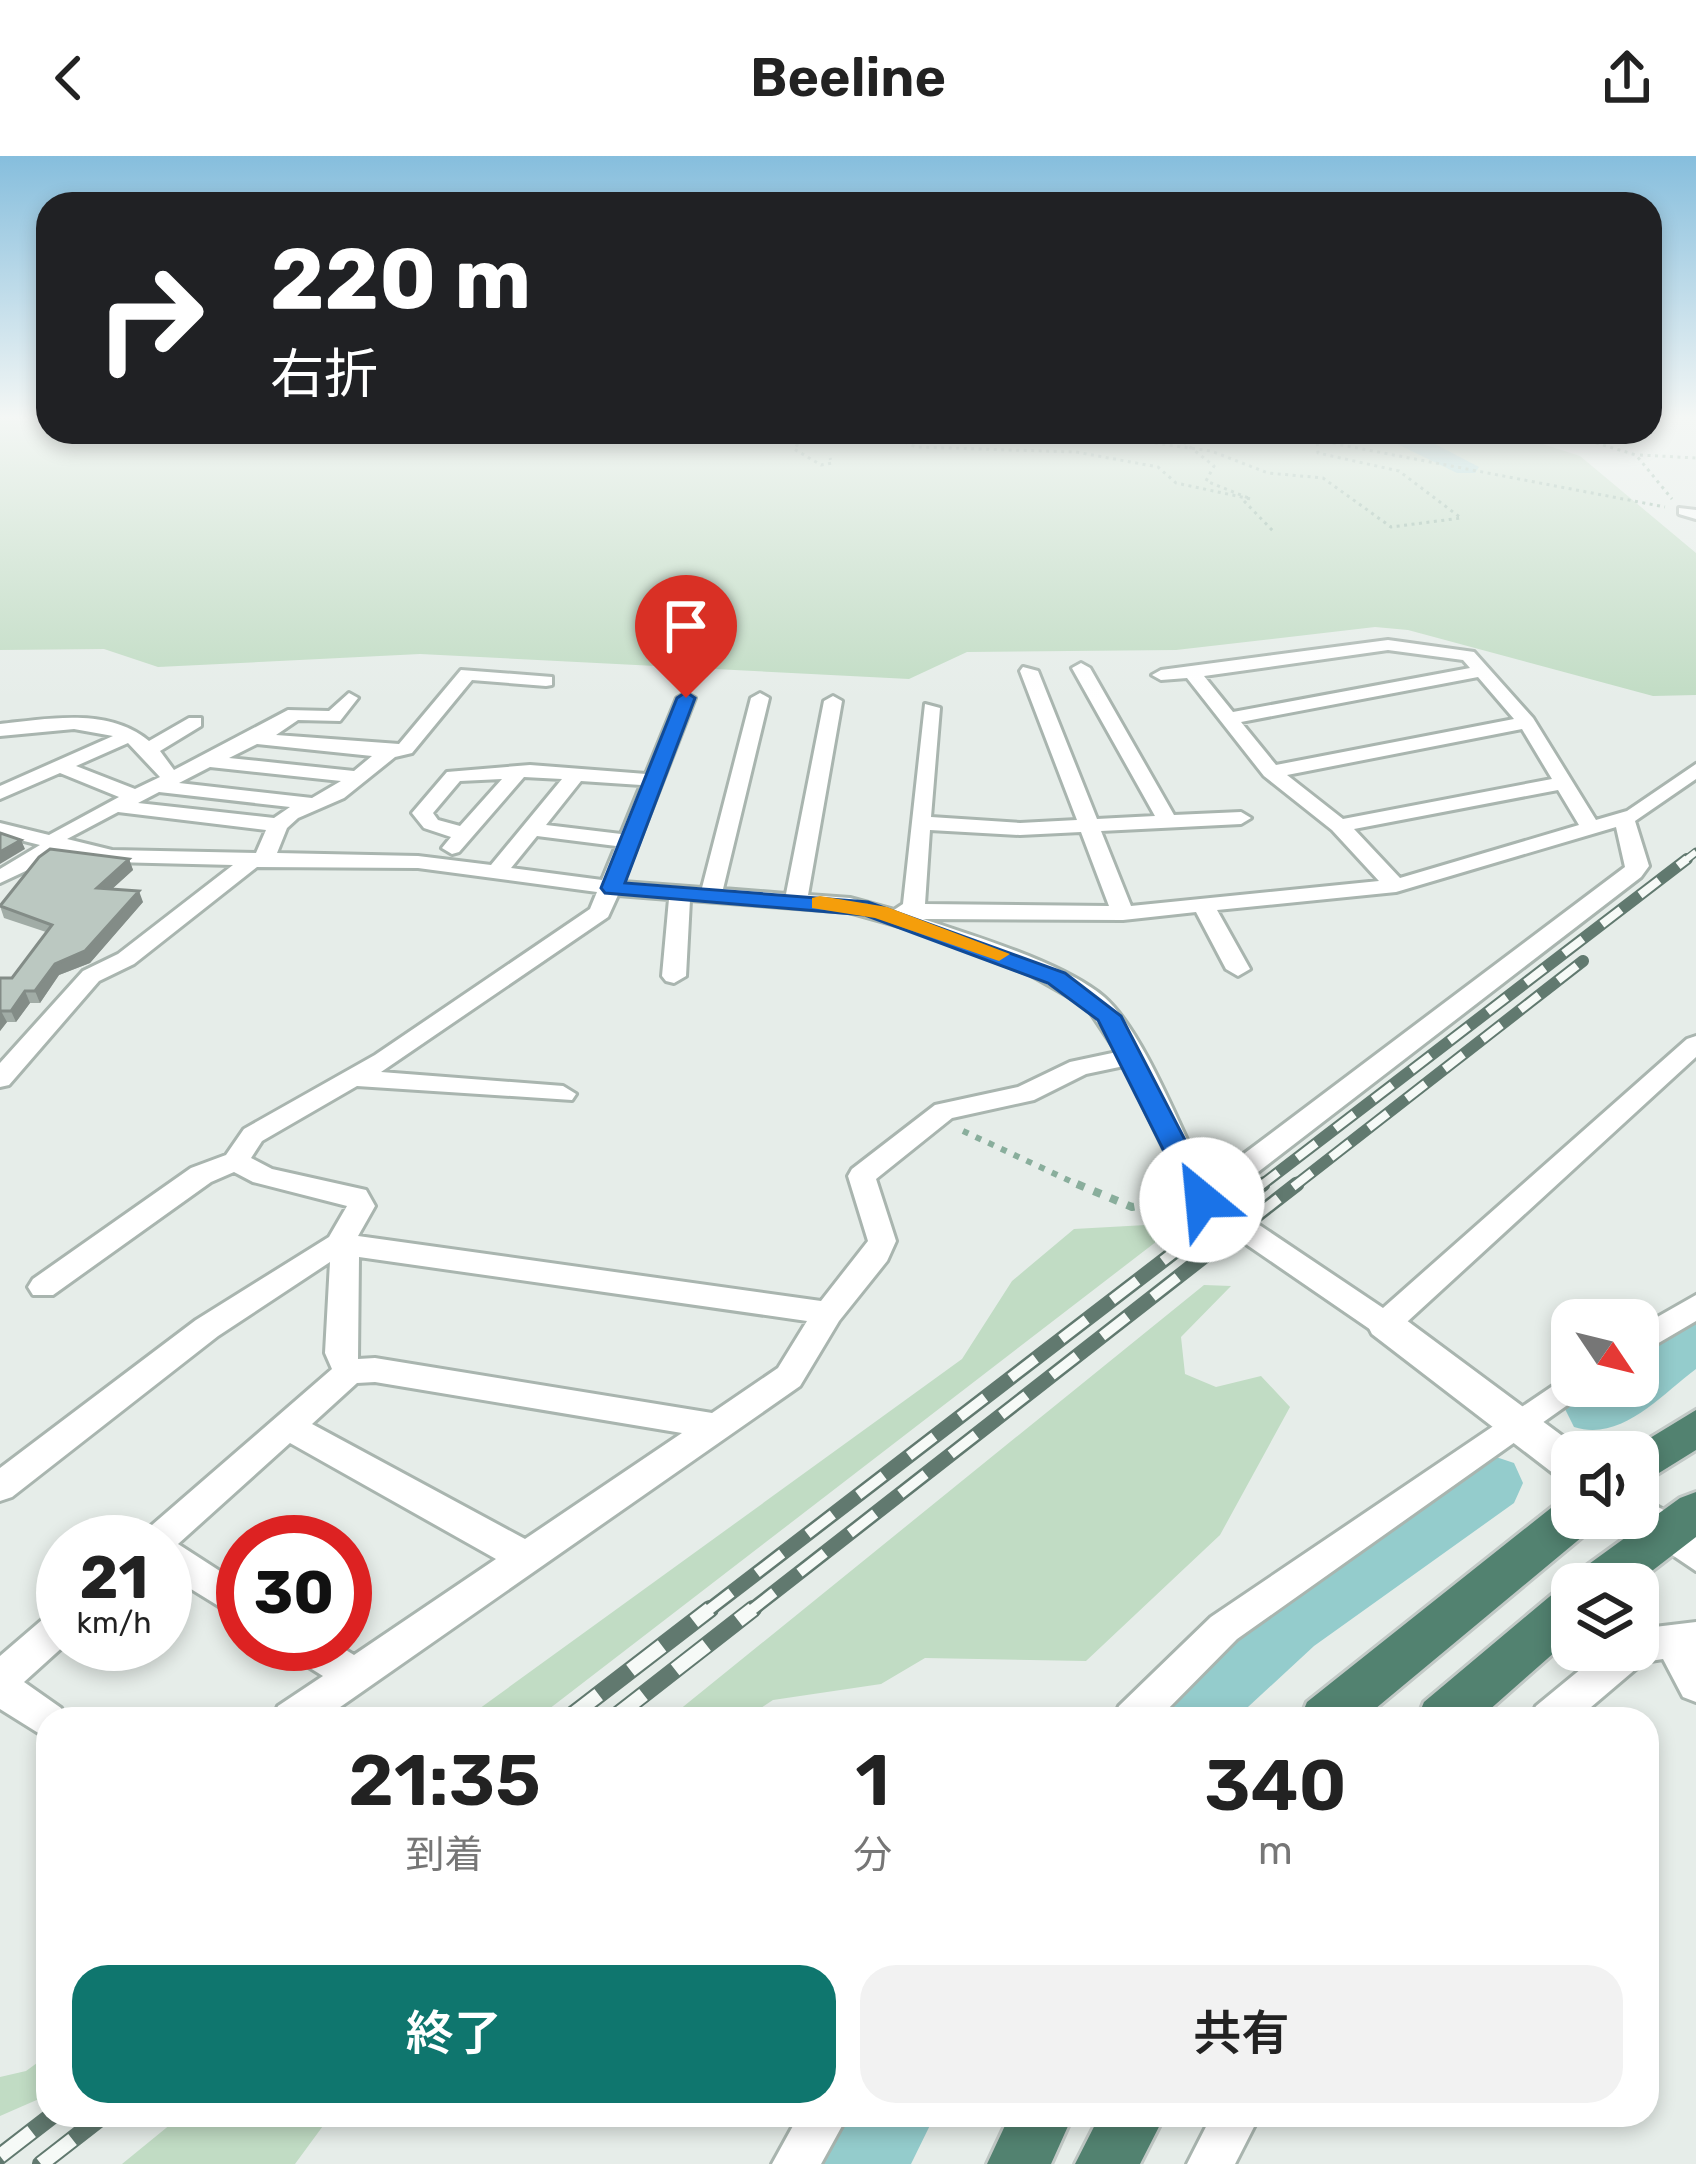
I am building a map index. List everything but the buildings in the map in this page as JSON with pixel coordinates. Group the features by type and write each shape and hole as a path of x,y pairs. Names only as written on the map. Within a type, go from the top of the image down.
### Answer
{"highway":[{"path":"1659,1453 1696,1427"},
{"path":"1627,1563 1674,1528"},
{"path":"1340,1707 1551,1535"},
{"path":"1456,1707 1551,1625"},
{"path":"1018,2164 1036,2127"},
{"path":"1106,2164 1127,2127"}],"street":[{"path":"1161,675 1388,645 1468,656 1526,722 1592,830"},
{"path":"1082,668 1168,822"},
{"path":"1029,671 1123,913"},
{"path":"1226,719 1483,671"},
{"path":"1192,672 1271,772 1339,826 1396,886"},
{"path":"250,738 389,752 405,749 467,674 546,681"},
{"path":"0,877 52,846 62,832 139,791 294,714 334,717 349,698"},
{"path":"43,1287 201,1175 236,1161 253,1136 384,1060 583,928 600,912 612,888 686,698"},
{"path":"712,896 731,800 760,698"},
{"path":"796,901 833,701"},
{"path":"913,916 931,708"},
{"path":"0,730 94,722 152,748"},
{"path":"139,791 152,748 195,722"},
{"path":"1271,772 1526,722"},
{"path":"6,785 61,767 130,735"},
{"path":"0,1078 92,976 126,959 257,862 278,824 358,777 389,752"},
{"path":"205,760 358,777"},
{"path":"61,767 278,824"},
{"path":"0,829 52,846 141,860 438,865 612,888 850,905 913,916 1123,913 1396,886 1624,819 1696,770"},
{"path":"464,834 431,824 422,813 454,776 518,772 654,781"},
{"path":"438,865 518,772"},
{"path":"496,873 574,777"},
{"path":"1339,826 1561,783"},
{"path":"0,809 47,826 139,791 314,804"},
{"path":"922,823 1086,827 1241,818"},
{"path":"1195,1190 1235,1175 1633,872 1637,866 1624,819"},
{"path":"533,829 631,842"},
{"path":"674,976 680,894"},
{"path":"1202,902 1238,969"},
{"path":"913,916 1078,989 1108,1016 1195,1190 1210,1208 1385,1324 1551,1449"},
{"path":"1385,1324 1696,1043"},
{"path":"308,1707 789,1377 828,1313 877,1254 882,1240 862,1176 944,1112 1025,1094 1079,1068 1132,1057"},
{"path":"348,1078 563,1094"},
{"path":"0,1487 133,1382 284,1274 339,1244 361,1206 356,1197 332,1186 255,1177 236,1161"},
{"path":"339,1244 828,1313"},
{"path":"339,1244 345,1255 340,1353 349,1372"},
{"path":"1659,1330 1696,1306"},
{"path":"187,1515 349,1372 375,1370 714,1426"},
{"path":"1144,1707 1224,1628 1551,1398"},
{"path":"288,1426 525,1557"},
{"path":"1659,1644 1696,1685"},
{"path":"36,1649 0,1683 36,1712"},
{"path":"347,1671 353,1675"},
{"path":"1567,1707 1620,1671"},
{"path":"795,2164 818,2127"},
{"path":"1210,2164 1231,2127"}],"path":[{"path":"1255,513 1274,532"},
{"path":"1367,513 1391,527 1461,518 1454,513"},
{"path":"944,1112 963,1131 1116,1203 1156,1204 1195,1190"}],"green space":[{"path":"0,513 1648,513 1696,553 1696,695 1653,696 1408,630 1375,627 1176,650 967,652 909,679 420,654 158,667 104,649 0,650"},
{"path":"1146,1225 1161,1238 552,1707 482,1707 962,1359 1012,1281 1074,1229"},
{"path":"1204,1285 1231,1286 1181,1337 1185,1374 1216,1387 1261,1376 1290,1407 1220,1535 1086,1661 925,1658 881,1684 773,1700 762,1707 683,1707"},
{"path":"36,2064 36,2100 0,2116 0,2077"},
{"path":"167,2127 322,2127 295,2164 122,2164"}],"waterway":[{"path":"1659,1364 1696,1337"},
{"path":"1194,1707 1288,1623 1490,1483"},
{"path":"857,2164 881,2127"}],"railway":[{"path":"1683,862 1696,852"},
{"path":"1259,1187 1687,859"},
{"path":"1293,1187 1583,961"},
{"path":"706,1612 1263,1184"},
{"path":"749,1612 1297,1184"},
{"path":"583,1707 710,1609"},
{"path":"627,1707 753,1609"},
{"path":"0,2156 37,2127"},
{"path":"41,2164 89,2127"}],"slow traffic":[{"path":"820,903 879,911 999,954"}],"route":[{"path":"686,698 612,888 868,909 952,936 1078,989 1108,1016 1122,1037 1202,1200"}]}
